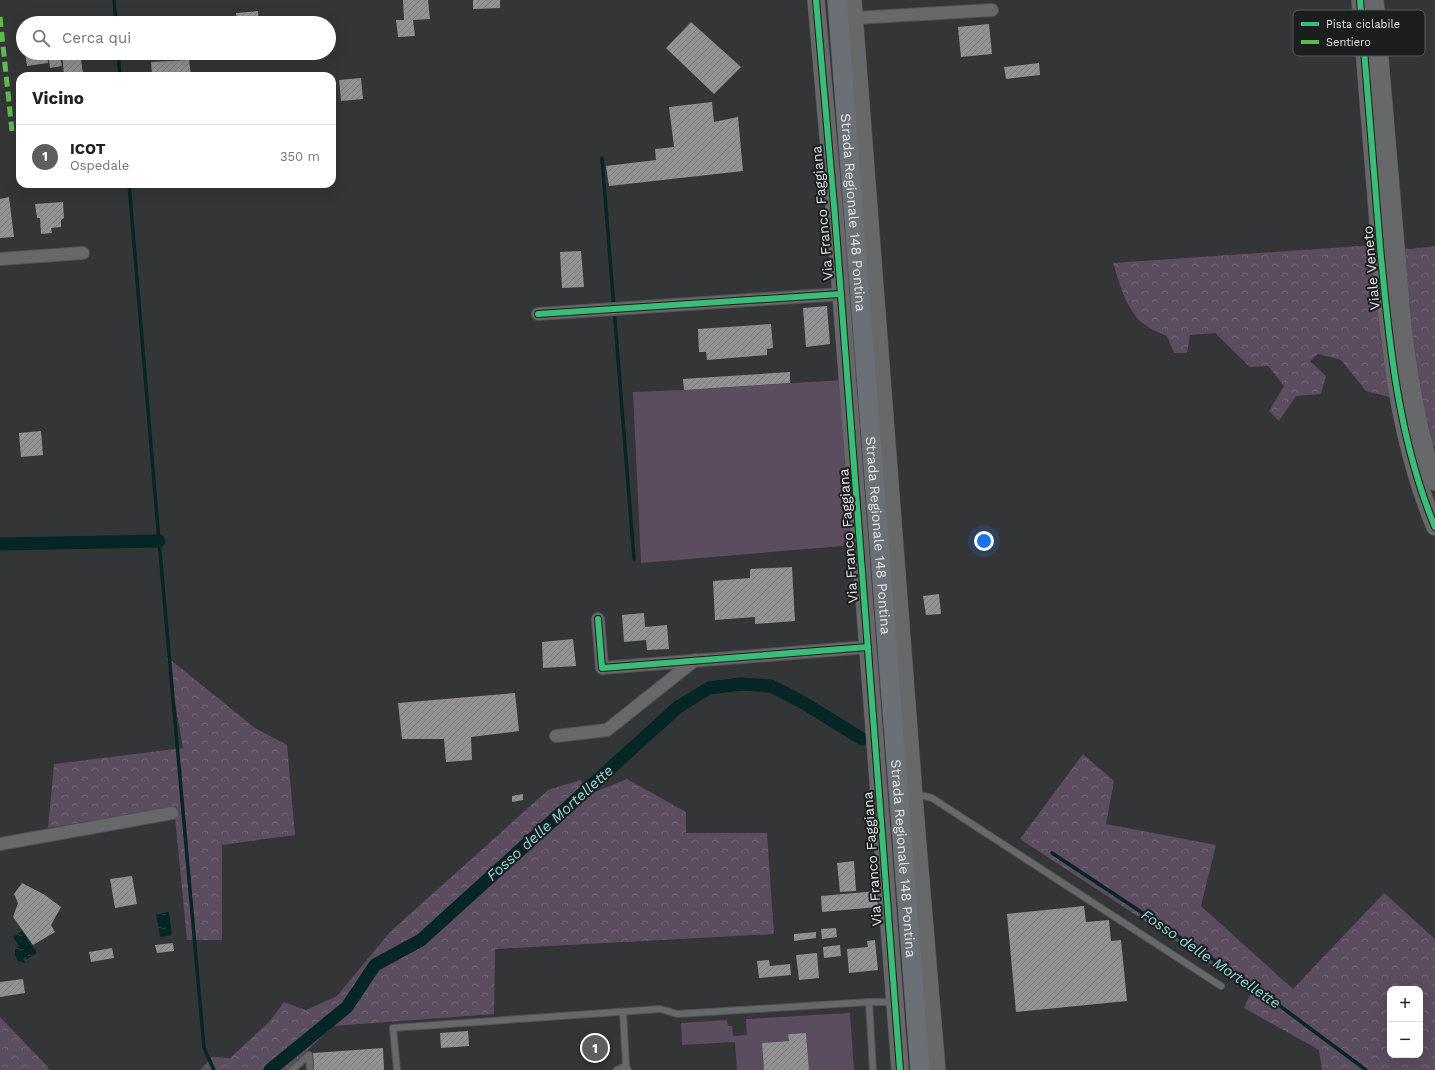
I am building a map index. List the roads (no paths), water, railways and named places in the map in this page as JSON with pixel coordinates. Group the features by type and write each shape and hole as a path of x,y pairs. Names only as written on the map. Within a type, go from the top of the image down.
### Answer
{"main road":[{"name":"Strada Regionale 148 Pontina","path":"837,0 920,1070"}],"street":[{"name":"Via Franco Faggiana","path":"816,0 841,294 900,1070"},
{"path":"854,0 914,793 937,1070"},
{"name":"Viale Veneto","path":"1360,0 1361,10"},
{"name":"Viale Veneto","path":"1375,0 1376,10"},
{"path":"855,18 992,10"},
{"name":"Viale Veneto","path":"1365,56 1383,280 1394,369 1407,443 1419,484 1435,527"},
{"name":"Viale Veneto","path":"1380,56 1399,286 1406,349 1418,423 1435,482"},
{"path":"0,259 83,253"},
{"path":"538,314 841,294"},
{"path":"598,619 602,668 868,647"},
{"path":"556,736 607,730 695,660"},
{"path":"0,844 172,813"}],"lane":[{"path":"914,793 932,798 1221,986"},
{"path":"869,1002 873,1070"},
{"path":"397,1070 393,1028 661,1009 677,1014 869,1002 895,1002"},
{"path":"616,1070 627,1068 623,1012"},
{"path":"292,1070 309,1055 310,1070"}],"water":[{"path":"169,912 172,935 160,937 156,914"},
{"path":"22,931 37,953 27,959 26,957 23,959 25,962 24,963 18,961 15,955 15,949 19,946 13,937"}],"waterway":[{"path":"114,0 115,16"},
{"path":"119,60 120,72"},
{"path":"602,158 634,559"},
{"path":"129,188 204,1048 214,1070"},
{"path":"0,544 159,541"},
{"name":"Fosso delle Mortellette","path":"270,1070 347,1007 375,965 421,940 678,707 709,688 741,684 771,686 804,703 862,739"},
{"name":"Fosso delle Mortellette","path":"1052,853 1253,986 1366,1070"}],"place":[{"name":"ICOT","path":"595,1048"}]}
